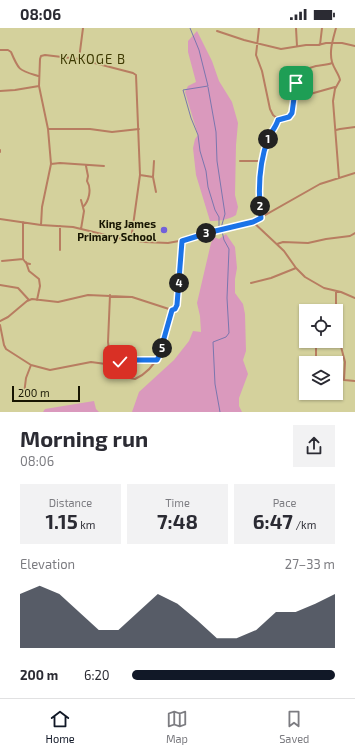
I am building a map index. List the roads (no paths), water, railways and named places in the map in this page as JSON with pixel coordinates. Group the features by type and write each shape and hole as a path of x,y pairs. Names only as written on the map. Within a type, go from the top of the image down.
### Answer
{"street":[{"path":"79,59 83,28"},
{"path":"259,28 256,55 262,71 270,109 278,120"},
{"path":"296,28 298,46"},
{"path":"320,45 322,28"},
{"path":"336,28 331,44 332,62 340,77 333,101 339,178"},
{"path":"217,31 283,49 326,43 342,43 355,46"},
{"path":"0,50 8,50 11,52 20,69 39,76"},
{"path":"41,225 42,208 51,164 49,157 48,129 39,86 39,76 41,56 48,54 79,59 136,75 140,175 132,240"},
{"path":"278,120 291,116 298,76 307,70 332,62"},
{"path":"0,91 39,86"},
{"path":"294,100 302,96 336,87"},
{"path":"261,218 260,200 262,161 268,138 278,120"},
{"path":"336,130 340,128 355,128"},
{"path":"48,129 90,129 112,132 139,129"},
{"path":"154,161 153,177 156,192"},
{"path":"240,161 262,161"},
{"path":"51,164 60,163 86,166 104,166"},
{"path":"83,207 85,206 90,188 87,181 88,176 86,166"},
{"path":"0,219 41,225 72,227 118,238 168,243 182,241 253,222 320,184 355,173"},
{"path":"140,175 153,177"},
{"path":"81,200 84,211 81,229"},
{"path":"23,222 23,259 30,264"},
{"path":"253,222 284,251 296,268 316,284 355,298"},
{"path":"60,226 60,250"},
{"path":"277,244 283,242 308,243 326,238 350,236 355,233"},
{"path":"110,296 108,342 112,365 126,377 135,379 144,373 157,360 162,350 172,310 176,308 178,302 182,241"},
{"path":"2,261 23,259"},
{"path":"26,262 30,271 39,279 40,286 37,300"},
{"path":"251,283 271,278 296,268"},
{"path":"0,285 18,288 29,300"},
{"path":"336,291 336,304"},
{"path":"0,321 13,314 29,300 55,302 88,295 134,298 172,310"},
{"path":"0,325 6,349 31,365 50,370 91,362 112,365 122,361 157,360"},
{"path":"341,348 345,362 344,380 355,381"},
{"path":"24,394 26,378 31,365"}],"waterway":[{"path":"190,28 199,50 208,86 183,90 191,118 198,135 208,187 215,210 219,217 219,226 229,249 227,298 229,333 226,337 213,342 215,384 220,412"},
{"path":"208,87 216,132 217,161 225,214 221,228"}],"place":[{"name":"King James Primary School","path":"164,230"}],"district":[{"name":"KAKOGE B","path":"93,59"}]}
